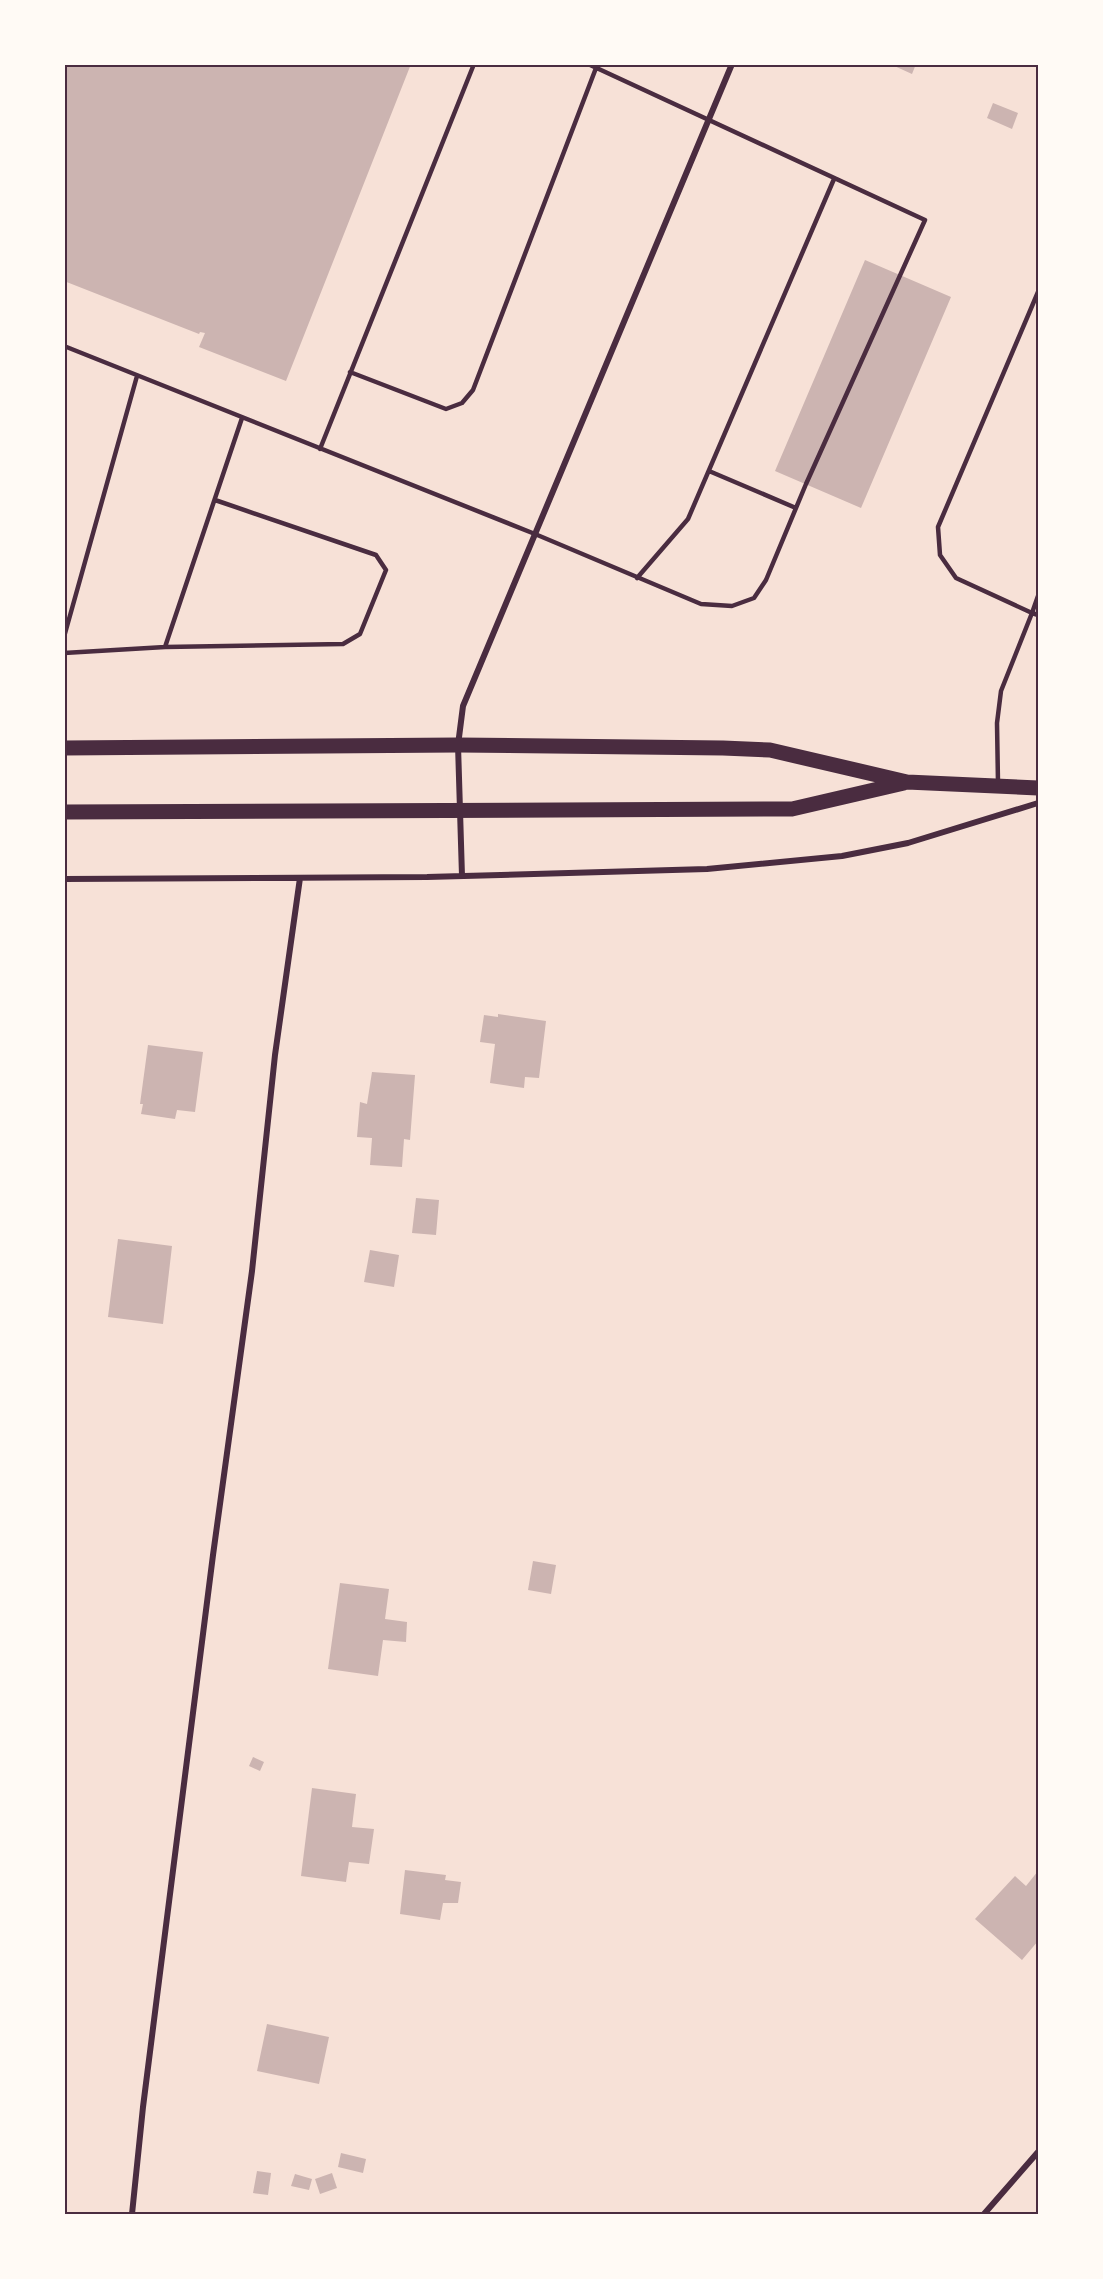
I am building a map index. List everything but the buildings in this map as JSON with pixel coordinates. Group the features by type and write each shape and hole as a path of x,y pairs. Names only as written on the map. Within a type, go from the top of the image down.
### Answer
{"main road":[{"path":"64,748 458,745 771,750 907,783 1038,788"},
{"path":"64,812 792,808 907,783"}],"street":[{"path":"462,876 458,745 464,706 732,64"},
{"path":"64,879 462,876 707,868 842,856 908,843 1038,803"},
{"path":"132,2214 143,2107 252,1271 275,1055 300,878"},
{"path":"984,2214 1038,2152"}],"lane":[{"path":"320,449 474,64"},
{"path":"64,346 535,534 700,604 732,606 754,597 766,580 925,220 588,64"},
{"path":"350,372 446,409 462,404 472,390 596,68"},
{"path":"637,578 688,519 834,179"},
{"path":"1038,292 938,527 940,555 956,578 1038,615"},
{"path":"64,638 137,376"},
{"path":"165,647 242,418"},
{"path":"709,471 796,508"},
{"path":"64,652 165,647 343,644 360,634 386,570 376,555 215,500"},
{"path":"998,786 997,723 1001,691 1038,597"}]}
